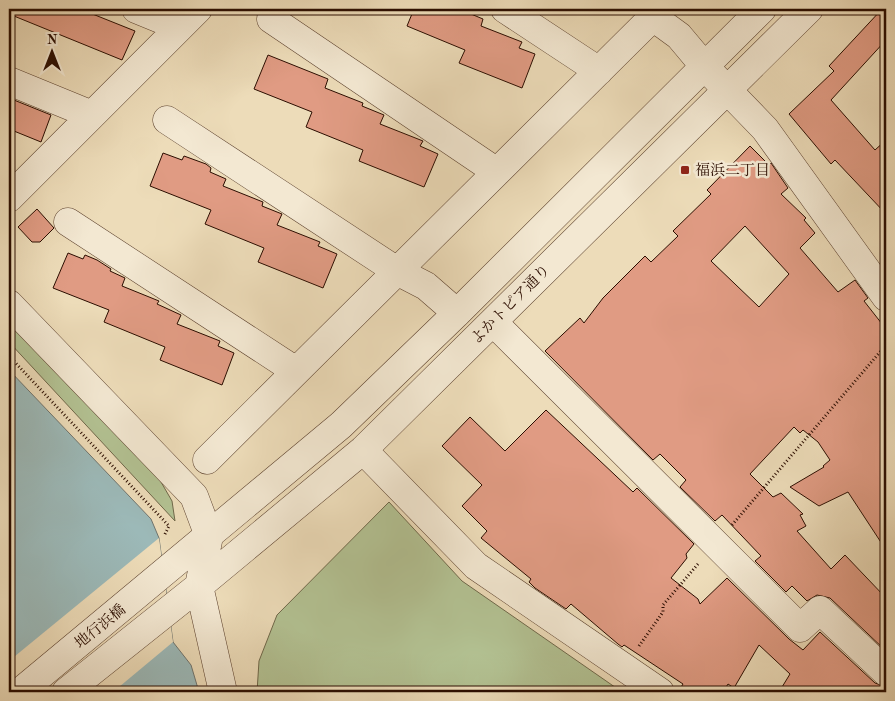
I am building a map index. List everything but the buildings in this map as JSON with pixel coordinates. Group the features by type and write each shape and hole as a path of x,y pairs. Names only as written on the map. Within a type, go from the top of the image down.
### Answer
{"street":[{"path":"136,9 189,18"},
{"path":"505,9 599,71"},
{"name":"よかトピア通り","path":"180,561 341,425 457,313 762,9"},
{"name":"よかトピア通り","path":"199,586 363,450 808,9"},
{"path":"206,460 657,13 784,152 886,298"},
{"path":"9,198 189,18"},
{"path":"271,19 497,172"},
{"path":"9,81 92,114"},
{"path":"167,120 397,271 426,286 457,313"},
{"path":"68,222 296,371"},
{"path":"9,304 194,496 209,536 199,586 223,692"},
{"path":"492,322 717,542 800,628 820,610 886,672"},
{"path":"363,450 476,566 625,666 660,692"},
{"name":"地行浜橋","path":"20,692 180,561"},
{"name":"地行浜橋","path":"66,692 199,586"}],"path":[{"path":"625,666 663,612 662,605 886,345"},
{"path":"9,356 169,526 163,540"}],"green space":[{"path":"9,320 160,478 172,501 175,521 9,342"},
{"path":"389,502 462,581 622,692 257,692 259,661 277,615"}],"water":[{"path":"9,370 151,519 159,538 173,642 191,665 199,692 9,692"}],"pier":[{"path":"159,538 173,642 113,692 9,692 9,661"}],"place":[{"name":"福浜二丁目","path":"685,170"}]}
